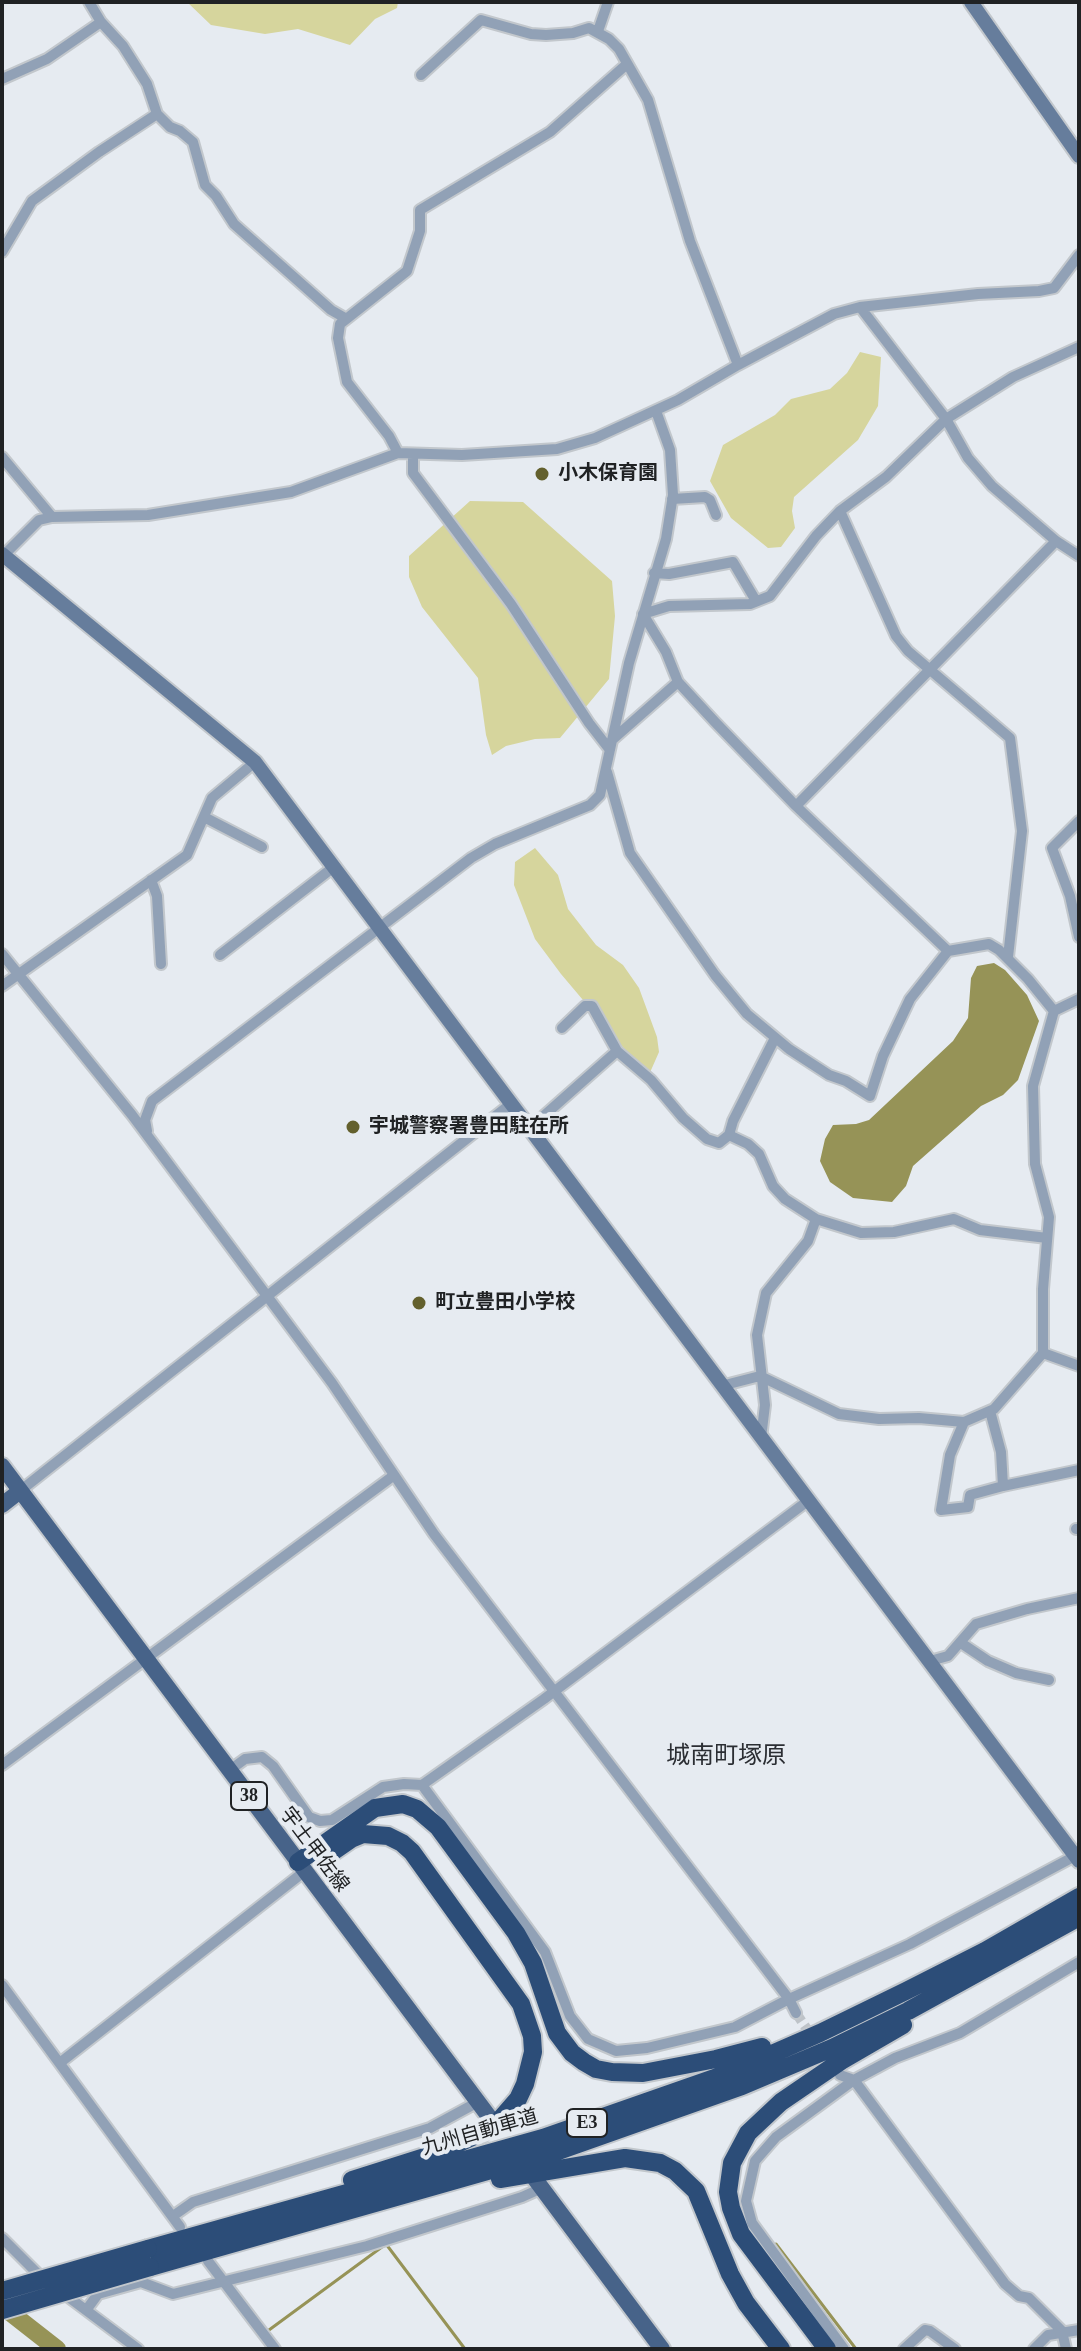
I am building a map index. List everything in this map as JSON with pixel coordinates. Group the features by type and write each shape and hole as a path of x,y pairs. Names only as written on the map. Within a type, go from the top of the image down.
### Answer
{"highway":[{"path":"302,1866 375,1808 403,1804 417,1809 438,1827 516,1933 533,1963 552,2020 564,2043 584,2062 596,2069 612,2072 643,2073 716,2059 767,2045 985,1951"},
{"path":"170,2243 170,2240 448,2147 483,2132 498,2122 518,2099 525,2084 533,2052 529,2021 521,2004 412,1852 388,1836 363,1834 302,1866"},
{"name":"九州自動車道","path":"2,2310 149,2258 170,2243 543,2138 726,2074 820,2033 985,1951 1079,1897"},
{"name":"九州自動車道","path":"2,2291 280,2231 561,2150 742,2086 832,2048 908,2011 1079,1917"},
{"path":"827,2349 735,2222 728,2192 739,2147 748,2133 781,2102 841,2061 1079,1925"},
{"path":"280,2231 328,2224 511,2176 625,2158 660,2163 687,2180 696,2191 730,2274 746,2303 781,2349"}],"main road":[{"name":"宇土甲佐線","path":"2,1466 490,2118"},
{"path":"2,1505 20,1491"},
{"path":"538,2183 662,2349"}],"street":[{"path":"89,2 147,84 157,114 193,142 205,185 234,224 331,310 345,318"},
{"path":"598,31 608,2"},
{"path":"971,2 1079,156"},
{"path":"421,75 481,20 531,34 573,33 589,28 598,31 619,49 648,100 690,241 738,365"},
{"path":"2,79 47,59 101,22"},
{"path":"398,453 389,436 347,382 338,331 345,318 407,271 420,231 420,210 550,132 627,64"},
{"path":"2,252 32,201 157,114"},
{"path":"422,1785 545,1952 570,2016 588,2039 616,2051 647,2048 735,2027 910,1944 1078,1857 255,762 3,555 39,520 52,517 148,515 291,492 398,453 462,455 557,449 595,438 656,411 834,314 860,307 1054,288 1079,255"},
{"path":"860,307 946,419 968,458 992,486 1056,541 1079,556"},
{"path":"643,614 669,606 750,604 770,596 816,536 840,511 886,477 946,419 1013,377 1079,347"},
{"path":"149,1138 145,1120 152,1101 380,927 471,858 495,844 590,805 600,795 629,663 666,539 672,499 670,450 656,411"},
{"path":"413,454 413,473 511,604 589,723 611,745"},
{"path":"2,457 52,517"},
{"path":"672,499 705,497 710,500 716,515"},
{"path":"840,511 896,636 908,651 1010,738 1022,831 1008,957"},
{"path":"796,806 1056,541"},
{"path":"654,573 669,574 733,562 756,601"},
{"path":"643,614 666,652 678,682 796,806 948,951"},
{"path":"611,745 678,682"},
{"path":"2,986 187,855 212,798 255,762"},
{"path":"607,771 630,853 715,975 747,1014 775,1038 829,1075 846,1081 870,1096 883,1056 910,999 948,951 989,944 1008,957 1054,1011"},
{"path":"204,817 262,847"},
{"path":"1079,821 1052,848 1070,896 1079,937"},
{"path":"220,955 335,866"},
{"path":"151,880 157,896 161,964"},
{"path":"2,954 149,1138 332,1383 393,1476 789,1999 796,2013"},
{"path":"721,1386 760,1376 839,1414 879,1419 919,1418 964,1422 990,1411 1043,1353 1043,1289 1049,1217 1035,1164 1033,1086 1054,1011 1079,999"},
{"path":"562,1028 585,1006 592,1006 617,1051 651,1080 683,1118 707,1139 719,1143 729,1135 775,1038"},
{"path":"530,1128 617,1051"},
{"path":"20,1491 512,1103"},
{"path":"729,1135 748,1144 759,1154 773,1186 785,1199 816,1219 861,1233 894,1232 954,1219 980,1230 1047,1238"},
{"path":"761,1439 765,1405 757,1335 766,1293 808,1241 816,1219"},
{"path":"1043,1353 1079,1366"},
{"path":"990,1411 1001,1452 1003,1486"},
{"path":"964,1422 950,1455 941,1510 968,1507 970,1495 1079,1470"},
{"path":"2,1765 393,1476"},
{"path":"230,1770 245,1759 262,1757 273,1766 309,1817 320,1821 332,1820 383,1787 422,1785 555,1691 809,1500"},
{"path":"930,1661 948,1656 976,1624 1079,1598"},
{"path":"961,1643 988,1661 1016,1673 1049,1680"},
{"path":"61,2062 302,1866"},
{"path":"844,2349 752,2223 746,2201 755,2161 776,2137 854,2080 895,2058 960,2033 1079,1962"},
{"path":"2,1985 180,2227"},
{"path":"840,2075 854,2080 1005,2284 1019,2296 1029,2298 1062,2331 1066,2349"},
{"path":"173,2216 193,2202 430,2128 478,2102"},
{"path":"87,2309 98,2294 141,2282 173,2294 367,2246 522,2197 538,2183"},
{"path":"2,2238 44,2280 138,2349"},
{"path":"208,2261 275,2349"},
{"path":"904,2349 925,2330 955,2349"},
{"path":"1034,2349 1048,2335 1079,2330"}],"shaded area":[{"path":"187,2 398,2 397,8 375,19 350,45 298,29 265,34 211,25"},
{"path":"860,352 881,357 878,406 858,440 794,497 792,511 795,528 781,547 768,548 731,518 710,481 723,445 775,415 791,399 830,389 847,373"},
{"path":"470,501 523,502 612,581 615,616 609,679 560,738 535,739 506,746 492,755 478,678 422,607 409,577 409,556"},
{"path":"535,848 558,875 568,909 596,945 623,965 639,988 657,1037 659,1052 648,1077 535,939 514,885 515,862"},
{"path":"994,963 1005,970 1027,995 1039,1021 1018,1080 1003,1095 981,1106 913,1166 906,1186 892,1202 853,1198 830,1182 820,1161 825,1139 833,1125 869,1120 953,1041 968,1018 971,978 977,966"}],"waterway":[{"path":"269,2330 386,2244 465,2349"},
{"path":"776,2244 856,2349"},
{"path":"2,2306 57,2349"}],"tunnel":[{"path":"796,2013 813,2038"}],"place":[{"name":"小木保育園","path":"542,474"},
{"name":"宇城警察署豊田駐在所","path":"353,1127"},
{"name":"町立豊田小学校","path":"419,1303"}],"district":[{"name":"城南町塚原","path":"726,1757"}]}
